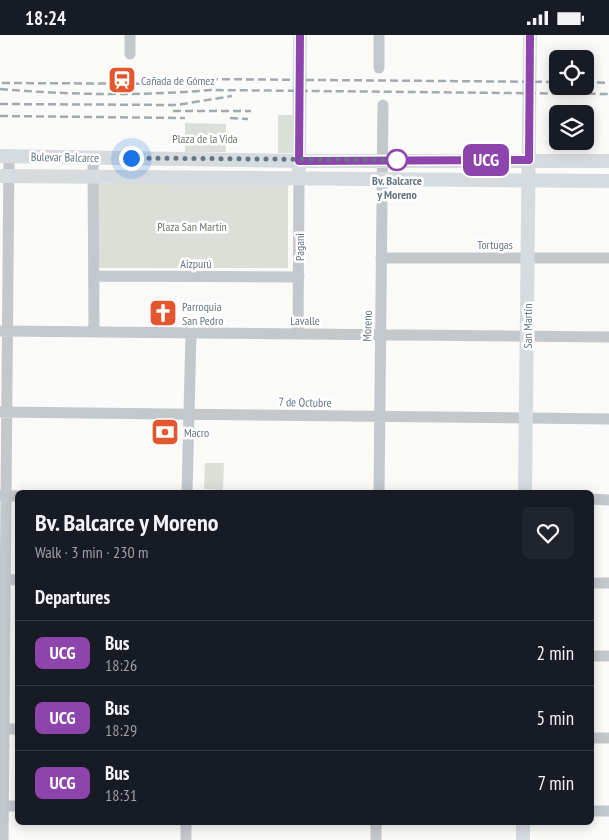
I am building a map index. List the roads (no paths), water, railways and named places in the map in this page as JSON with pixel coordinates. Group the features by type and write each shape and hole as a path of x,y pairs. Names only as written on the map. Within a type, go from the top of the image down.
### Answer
{"main road":[{"name":"Pagani","path":"299,178 300,35"},
{"name":"San Martín","path":"525,490 530,35"},
{"name":"Bulevar Balcarce","path":"4,156 299,161 609,161"},
{"name":"Bulevar Balcarce","path":"4,176 609,181"},
{"path":"523,825 523,840"}],"street":[{"path":"130,35 130,54"},
{"path":"379,35 379,68"},
{"name":"Moreno","path":"379,490 384,105"},
{"path":"3,840 3,579 8,496 3,412 4,156"},
{"path":"93,157 94,332"},
{"name":"Pagani","path":"298,334 299,178"},
{"name":"Tortugas","path":"381,258 609,258"},
{"name":"Aizpurú","path":"94,276 299,277"},
{"name":"Lavalle","path":"4,331 609,337"},
{"path":"187,490 191,333"},
{"name":"7 de Octubre","path":"3,412 609,419"},
{"path":"594,499 609,499"},
{"path":"594,583 609,583"},
{"path":"2,651 15,651"},
{"path":"594,656 609,656"},
{"path":"2,729 15,729"},
{"path":"594,738 609,738"},
{"path":"2,806 15,806"},
{"path":"594,811 609,811"},
{"path":"186,825 186,840"},
{"path":"376,825 376,840"}],"railway":[{"path":"198,79 549,82"},
{"path":"594,82 609,83"},
{"path":"2,83 205,84"},
{"path":"0,89 106,94 211,90 609,94"},
{"path":"0,104 177,105 232,96"},
{"path":"173,111 251,111"},
{"path":"0,116 185,118"},
{"path":"230,118 248,119"}],"place":[{"name":"Cañada de Gómez","path":"122,80"},
{"name":"Bv. Balcarce y Moreno","path":"397,160"},
{"name":"Parroquia San Pedro","path":"163,313"},
{"name":"Macro","path":"165,432"}],"park label":[{"name":"Plaza de la Vida","path":"205,138"},
{"name":"Plaza San Martín","path":"192,226"}]}
